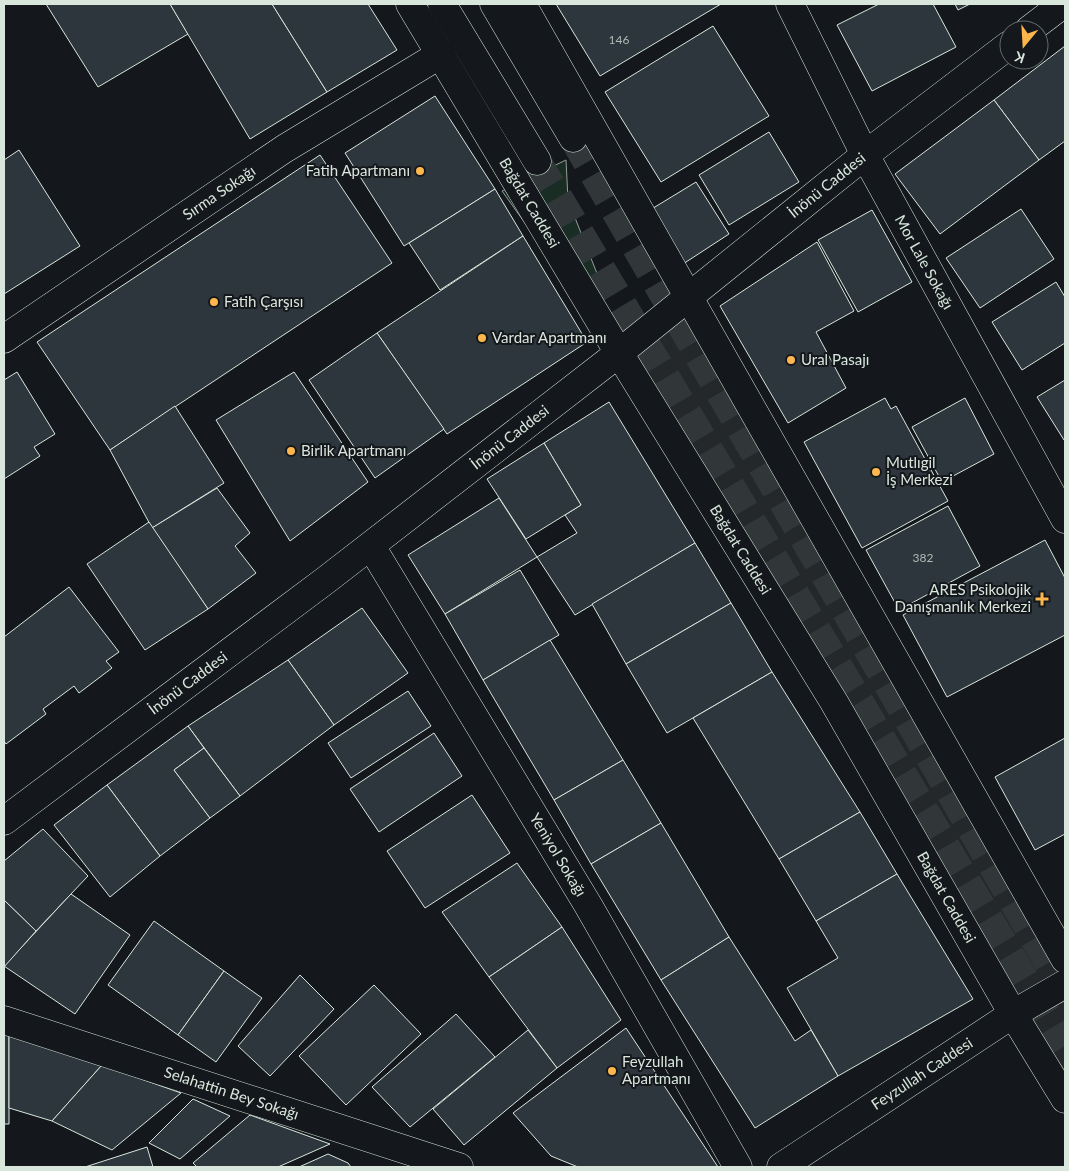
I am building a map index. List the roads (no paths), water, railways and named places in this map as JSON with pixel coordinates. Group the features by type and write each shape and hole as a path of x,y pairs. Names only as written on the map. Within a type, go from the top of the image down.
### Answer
{"street":[{"name":"Bağdat Caddesi","path":"410,4 619,353 834,702 1013,1014 1065,1099"},
{"name":"Bağdat Caddesi","path":"442,4 536,160"},
{"name":"Mor Lale Sokağı","path":"790,4 865,155 1065,518"},
{"path":"1041,20 1063,4"},
{"path":"497,8 573,138"},
{"path":"497,8 527,13 690,296 1065,960"},
{"name":"İnönü Caddesi","path":"4,821 371,546 619,353 865,155 999,53"},
{"name":"Sırma Sokağı","path":"4,339 284,149 441,54"},
{"name":"Yeniyol Sokağı","path":"371,546 588,905 738,1167"},
{"name":"Feyzullah Caddesi","path":"781,1167 1013,1014 1065,984"},
{"name":"Selahattin Bey Sokağı","path":"4,1020 460,1167"}],"tunnel":[{"path":"573,138 1065,992"},
{"path":"537,161 1065,1046"}],"place":[{"name":"Fatih Apartmanı","path":"420,171"},
{"name":"Fatih Çarşısı","path":"214,302"},
{"name":"Vardar Apartmanı","path":"482,338"},
{"name":"Ural Pasajı","path":"791,360"},
{"name":"Birlik Apartmanı","path":"291,451"},
{"name":"Mutlıgil İş Merkezi","path":"876,472"},
{"name":"ARES Psikolojik Danışmanlık Merkezi","path":"1042,599"},
{"name":"Feyzullah Apartmanı","path":"612,1071"}]}
